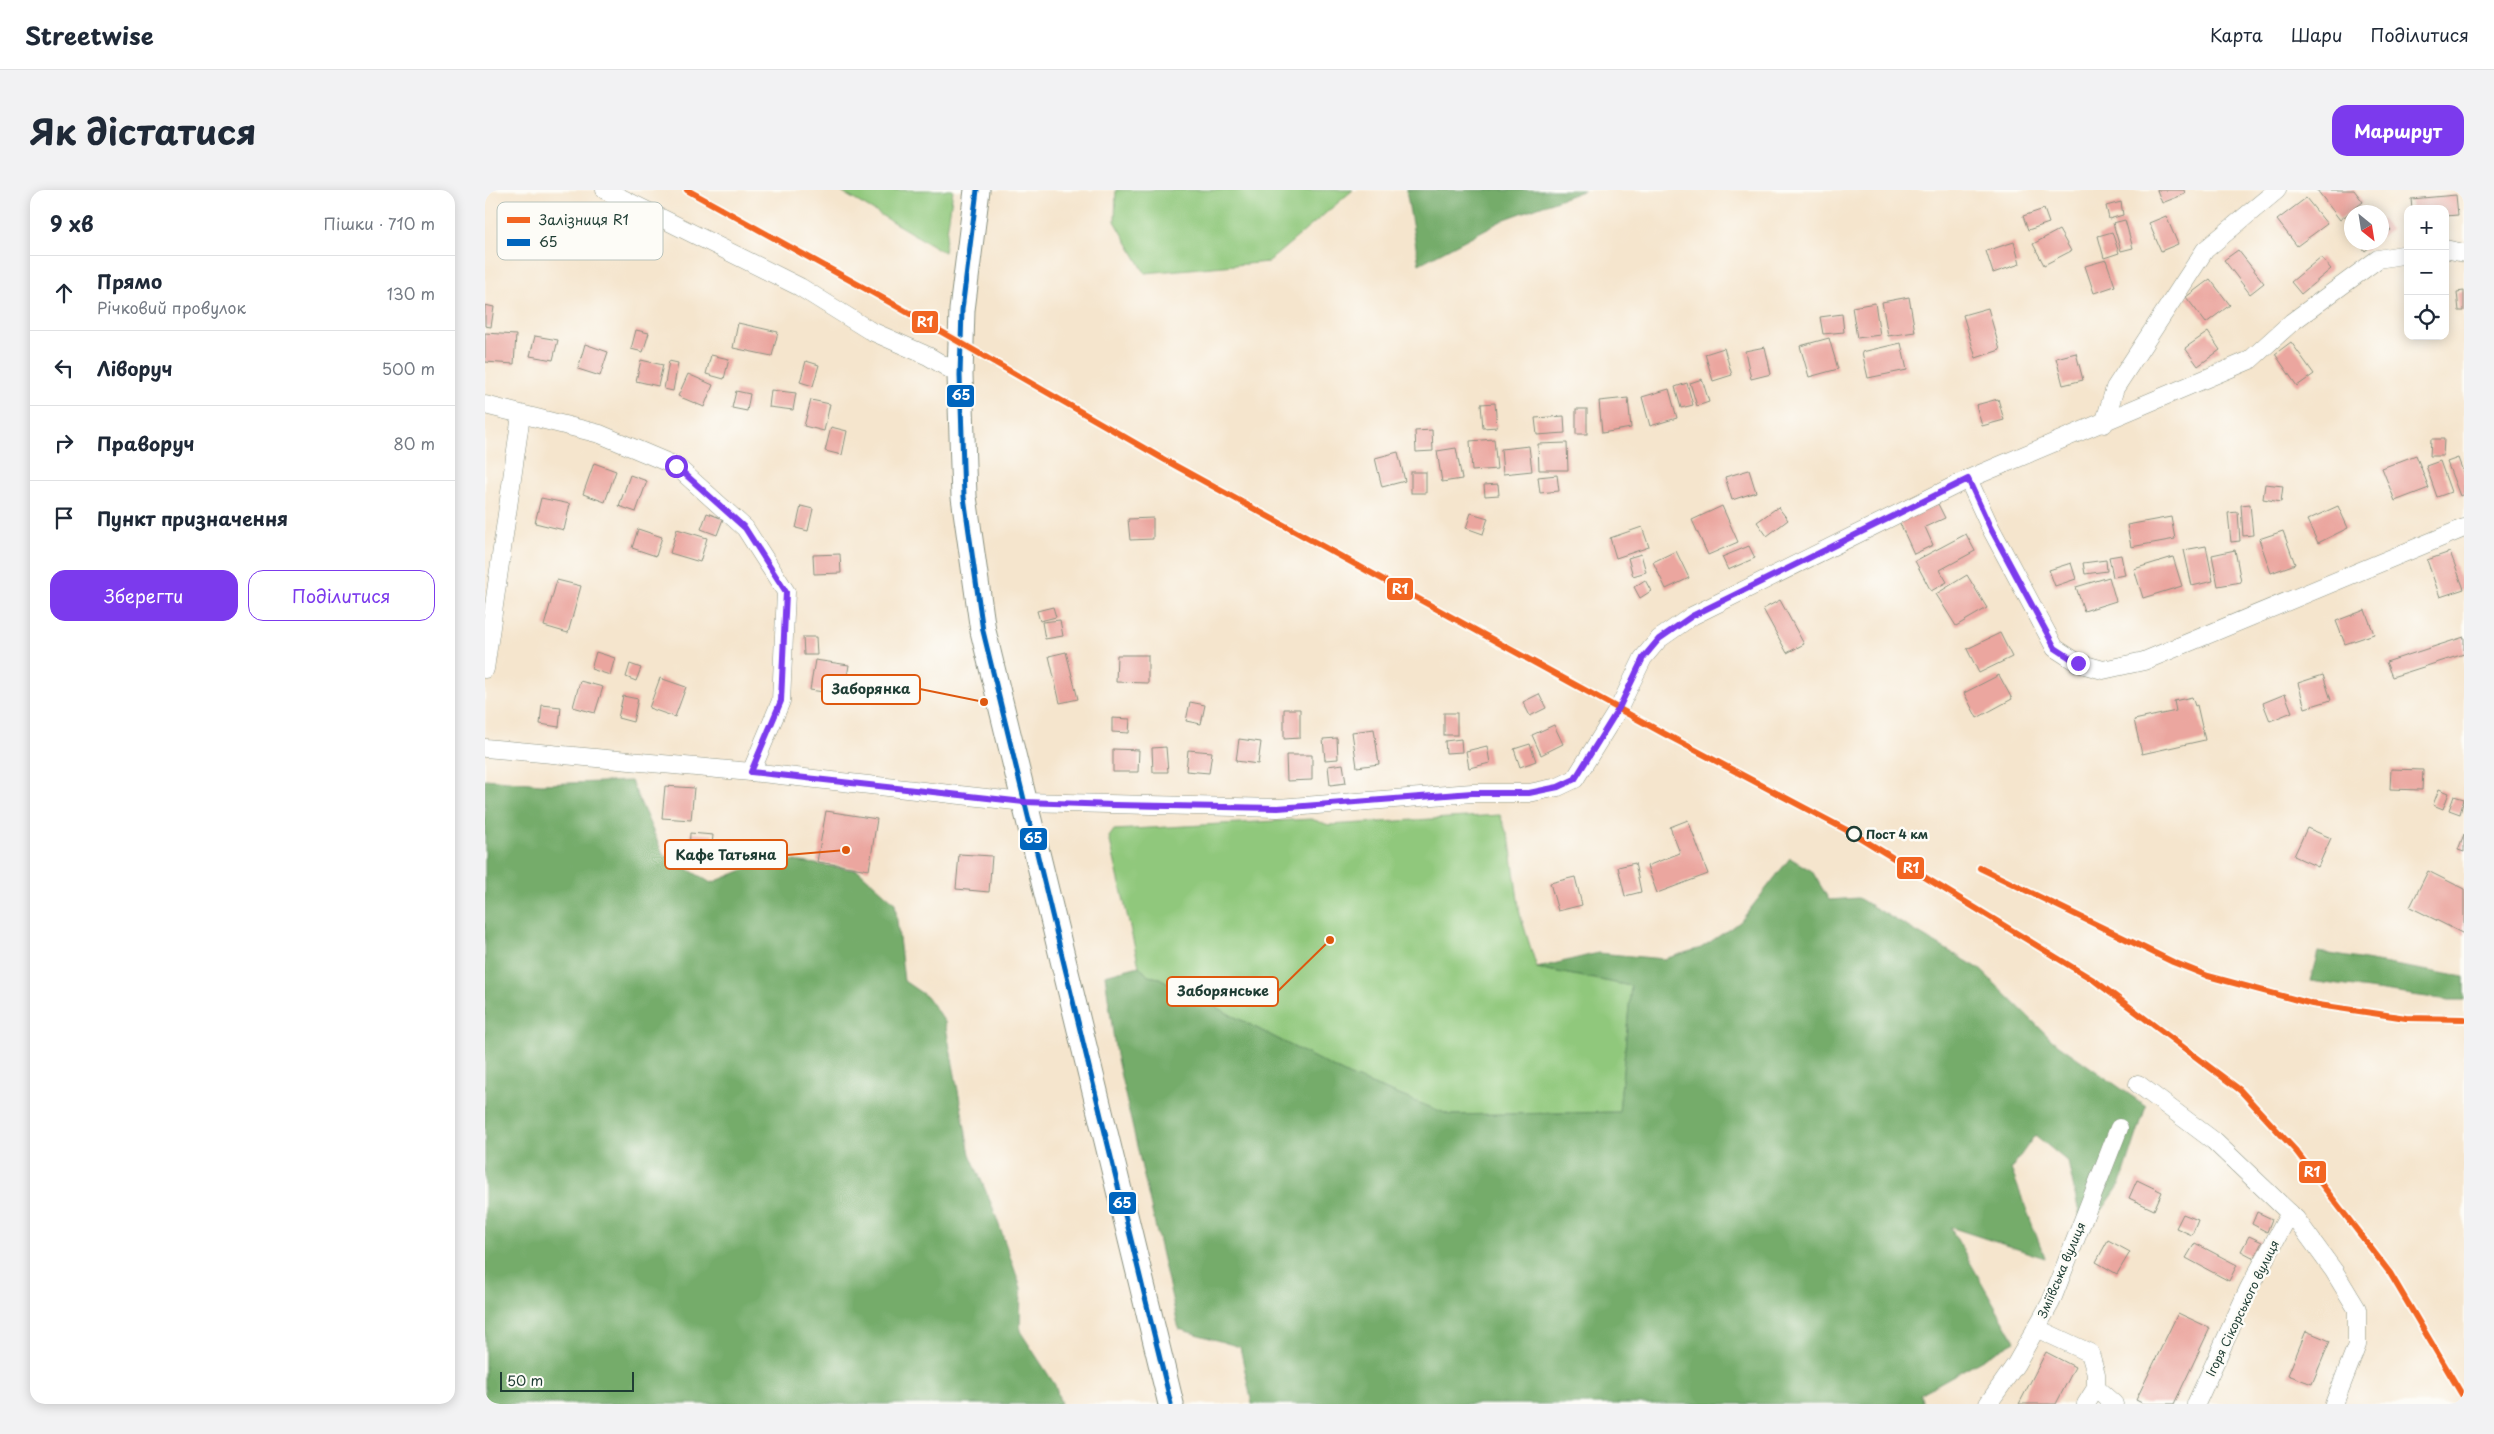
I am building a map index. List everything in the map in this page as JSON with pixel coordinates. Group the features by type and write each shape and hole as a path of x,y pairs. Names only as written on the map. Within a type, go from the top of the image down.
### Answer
{"highway":[{"path":"977,190 962,310 960,375 964,497 980,612 1024,802 1171,1404"}],"street":[{"path":"605,190 629,202"},
{"path":"2104,424 2115,388 2205,250 2277,190"},
{"path":"663,219 800,287 869,330 928,356 960,375"},
{"path":"2449,251 2464,253"},
{"path":"485,748 751,772 1024,802 1278,808 1472,793 1529,793 1558,787 1575,779 1584,767 1619,708 1643,658 1659,639 1692,616 1968,479 2104,424 2250,360 2292,322 2378,259 2404,255"},
{"path":"485,405 600,434 676,466 745,528 786,592 781,701 751,772"},
{"path":"485,669 521,415"},
{"path":"1968,479 1990,527 2055,648 2078,663 2103,670 2144,661 2464,528"},
{"path":"2138,1084 2214,1141 2289,1213 2335,1271 2357,1309 2357,1345 2333,1404"},
{"name":"Зміївська вулиця","path":"1988,1404 2016,1364 2051,1302 2119,1128"},
{"name":"Ігоря Сікорського вулиця","path":"2196,1404 2249,1288 2289,1213"},
{"path":"2036,1328 2090,1353 2096,1374 2095,1388 2087,1404"},
{"path":"2095,1388 2114,1404"}],"green space":[{"path":"838,190 953,190 944,252"},
{"path":"1116,190 1353,190 1268,262 1145,273 1115,221"},
{"path":"1406,190 1585,190 1505,219 1419,264"},
{"path":"485,779 541,784 631,781 663,854 711,883 773,858 858,870 895,903 904,981 926,996 945,1022 970,1154 993,1208 1021,1288 1020,1331 1055,1385 1061,1404 485,1404"},
{"path":"1500,815 1510,842 1520,914 1537,968 1631,986 1619,1112 1450,1115 1348,1075 1159,978 1148,976 1139,966 1109,837 1114,830 1311,819 1329,825"},
{"path":"1790,858 1812,871 1829,900 1858,898 1980,969 2053,1041 2146,1106 2121,1183 2084,1236 2068,1162 2035,1135 2011,1169 2045,1258 1950,1227 2015,1341 1920,1394 1923,1404 1252,1404 1240,1347 1179,1329 1116,1055 1105,975 1139,966 1148,976 1159,978 1348,1075 1450,1115 1619,1112 1631,986 1537,968 1598,953 1664,959 1701,948 1740,922"},
{"path":"2318,952 2464,977 2464,1000 2449,1000 2310,981"}],"building":[{"path":"2157,190 2184,190 2185,194 2162,203"},
{"path":"2317,190 2354,190 2363,202 2359,205 2344,205 2344,217 2340,220"},
{"path":"2456,195 2458,215 2449,216 2449,205 2412,205 2411,199"},
{"path":"2306,198 2327,224 2297,246 2277,220"},
{"path":"2121,202 2123,215 2109,219 2106,206"},
{"path":"2044,209 2049,223 2028,230 2023,216"},
{"path":"2166,216 2178,244 2161,251 2149,223"},
{"path":"2125,220 2133,248 2121,251 2113,223"},
{"path":"2059,230 2071,251 2044,265 2033,244"},
{"path":"2112,232 2119,253 2104,258 2098,236"},
{"path":"2014,242 2020,264 1993,273 1986,251"},
{"path":"2238,250 2264,283 2250,294 2224,260"},
{"path":"2321,257 2331,269 2301,294 2291,282"},
{"path":"2106,260 2115,286 2094,293 2085,266"},
{"path":"2210,279 2230,305 2206,323 2186,297"},
{"path":"2464,291 2464,311 2459,311 2457,292"},
{"path":"1909,297 1915,332 1888,336 1882,302"},
{"path":"1875,303 1880,335 1857,338 1852,307"},
{"path":"485,305 494,307 491,327 485,326"},
{"path":"1988,308 2000,350 1976,358 1963,315"},
{"path":"1842,314 1844,332 1823,334 1820,317"},
{"path":"738,323 778,332 772,356 733,348"},
{"path":"636,330 649,333 643,352 631,349"},
{"path":"2208,332 2220,350 2198,366 2185,348"},
{"path":"485,333 516,335 514,364 485,362"},
{"path":"535,336 558,340 553,360 530,356"},
{"path":"1829,338 1838,369 1809,377 1800,346"},
{"path":"2291,342 2314,374 2297,386 2275,354"},
{"path":"1901,343 1907,370 1868,378 1862,352"},
{"path":"585,344 608,352 600,376 578,369"},
{"path":"1765,347 1771,374 1751,379 1745,351"},
{"path":"1724,348 1732,375 1713,381 1705,354"},
{"path":"2076,353 2083,380 2063,385 2056,358"},
{"path":"711,355 729,359 724,379 706,374"},
{"path":"641,360 663,365 658,386 636,381"},
{"path":"669,361 678,363 673,391 664,389"},
{"path":"806,361 819,365 813,386 800,382"},
{"path":"688,374 713,385 704,407 678,396"},
{"path":"1702,379 1709,402 1697,406 1690,383"},
{"path":"1687,383 1693,405 1681,408 1675,387"},
{"path":"1669,389 1677,418 1650,426 1642,397"},
{"path":"771,390 796,393 793,410 769,407"},
{"path":"736,391 750,394 747,411 732,408"},
{"path":"1628,398 1631,428 1602,433 1599,401"},
{"path":"1998,399 2004,420 1982,426 1976,405"},
{"path":"811,400 830,404 824,431 804,426"},
{"path":"1495,403 1497,427 1483,428 1481,404"},
{"path":"1576,409 1587,409 1587,434 1576,434"},
{"path":"1564,416 1565,433 1537,435 1535,418"},
{"path":"831,427 847,431 842,455 825,451"},
{"path":"1432,430 1433,451 1416,452 1415,431"},
{"path":"1494,439 1497,469 1472,471 1470,441"},
{"path":"2431,439 2444,439 2443,456 2430,456"},
{"path":"1567,443 1568,470 1539,470 1538,444"},
{"path":"1529,446 1532,471 1503,474 1501,449"},
{"path":"1456,448 1462,479 1442,482 1437,451"},
{"path":"1398,452 1405,481 1382,487 1375,458"},
{"path":"2416,455 2429,488 2395,501 2382,468"},
{"path":"2458,458 2464,474 2464,494 2460,496 2447,462"},
{"path":"2440,461 2451,492 2437,497 2426,466"},
{"path":"594,463 616,471 605,502 583,494"},
{"path":"1749,470 1756,492 1732,500 1725,477"},
{"path":"1411,472 1426,472 1426,493 1411,493"},
{"path":"630,475 647,481 636,512 619,506"},
{"path":"1557,475 1559,491 1540,493 1538,477"},
{"path":"1498,484 1499,495 1485,496 1484,485"},
{"path":"2265,484 2283,486 2281,502 2263,499"},
{"path":"541,498 570,504 564,530 535,523"},
{"path":"1938,504 1945,518 1925,527 1933,545 1914,554 1899,521"},
{"path":"2250,504 2253,535 2243,536 2241,505"},
{"path":"801,506 813,509 808,531 796,528"},
{"path":"1722,506 1738,542 1708,555 1692,520"},
{"path":"2338,506 2348,528 2318,543 2307,520"},
{"path":"1778,507 1788,520 1767,536 1757,522"},
{"path":"2238,512 2240,541 2231,542 2228,513"},
{"path":"707,513 723,519 717,535 701,529"},
{"path":"1471,513 1488,518 1483,534 1466,528"},
{"path":"2171,517 2175,539 2131,547 2127,525"},
{"path":"1153,518 1153,539 1130,540 1128,519"},
{"path":"1642,527 1649,547 1616,558 1610,538"},
{"path":"638,529 662,537 656,556 632,548"},
{"path":"677,529 707,538 700,562 670,553"},
{"path":"2283,531 2295,564 2271,573 2259,539"},
{"path":"1966,534 1975,551 1940,570 1947,582 1931,591 1915,561"},
{"path":"1749,546 1755,558 1728,570 1722,557"},
{"path":"2206,546 2213,581 2192,586 2184,550"},
{"path":"2235,550 2241,582 2218,586 2212,555"},
{"path":"1676,551 1689,578 1666,589 1653,562"},
{"path":"2450,552 2464,589 2440,597 2427,560"},
{"path":"840,554 841,573 814,574 813,555"},
{"path":"1641,554 1646,572 1633,576 1628,558"},
{"path":"2121,555 2125,575 2113,577 2109,557"},
{"path":"2173,557 2182,586 2143,598 2134,569"},
{"path":"2106,560 2107,571 2085,574 2083,563"},
{"path":"2071,563 2076,579 2055,586 2049,570"},
{"path":"1967,575 1987,608 1956,626 1936,594"},
{"path":"2109,577 2116,601 2084,611 2076,587"},
{"path":"557,580 581,586 568,633 544,626"},
{"path":"1645,580 1651,591 1640,598 1634,587"},
{"path":"1780,600 1804,644 1787,653 1763,609"},
{"path":"1053,607 1056,617 1040,621 1037,611"},
{"path":"2365,610 2374,634 2345,644 2336,621"},
{"path":"1060,620 1063,636 1045,639 1042,622"},
{"path":"2000,633 2012,657 1979,673 1967,649"},
{"path":"803,637 816,637 817,655 804,655"},
{"path":"2464,637 2464,654 2392,677 2386,662"},
{"path":"596,652 615,658 610,675 591,669"},
{"path":"1066,652 1078,699 1060,703 1049,656"},
{"path":"1117,655 1148,655 1148,683 1116,682"},
{"path":"815,660 849,665 844,695 810,690"},
{"path":"630,664 641,668 636,681 626,677"},
{"path":"1999,675 2012,699 1977,718 1964,693"},
{"path":"2323,675 2331,700 2305,708 2298,683"},
{"path":"660,678 686,687 675,717 649,708"},
{"path":"580,681 603,687 595,713 573,707"},
{"path":"1539,694 1546,708 1530,716 1523,702"},
{"path":"2285,694 2292,712 2270,721 2263,703"},
{"path":"623,696 638,699 633,722 618,718"},
{"path":"2192,697 2195,706 2197,705 2205,740 2142,754 2134,720 2176,711 2174,701"},
{"path":"1190,702 1205,705 1201,724 1186,721"},
{"path":"542,705 561,707 559,727 540,724"},
{"path":"1284,709 1300,709 1300,738 1284,739"},
{"path":"1444,713 1457,713 1457,735 1444,735"},
{"path":"1112,718 1130,719 1129,733 1112,732"},
{"path":"1554,725 1563,744 1541,755 1532,735"},
{"path":"1374,729 1379,764 1357,767 1352,732"},
{"path":"1337,738 1338,759 1325,760 1323,739"},
{"path":"1239,739 1261,742 1258,764 1236,761"},
{"path":"1461,739 1462,752 1446,753 1445,741"},
{"path":"1530,744 1536,761 1520,767 1514,749"},
{"path":"1487,746 1490,763 1469,768 1466,751"},
{"path":"1166,747 1168,772 1153,772 1152,748"},
{"path":"1113,749 1139,750 1138,772 1113,772"},
{"path":"1188,750 1212,752 1209,773 1186,771"},
{"path":"1286,755 1312,755 1312,780 1287,781"},
{"path":"1343,764 1346,783 1330,785 1328,766"},
{"path":"2391,769 2423,770 2422,790 2390,789"},
{"path":"665,786 694,788 691,820 662,818"},
{"path":"2439,789 2449,793 2443,809 2433,805"},
{"path":"2454,796 2464,799 2460,814 2449,810"},
{"path":"826,811 877,819 869,870 817,862"},
{"path":"1688,820 1708,874 1657,893 1647,866 1680,853 1670,827"},
{"path":"2307,828 2331,838 2318,867 2294,856"},
{"path":"690,833 713,835 711,855 689,853"},
{"path":"2464,834 2464,852 2458,850"},
{"path":"959,854 992,856 989,892 956,889"},
{"path":"1635,863 1641,892 1625,896 1618,867"},
{"path":"2428,871 2464,889 2464,934 2410,907"},
{"path":"1575,877 1582,905 1558,911 1550,883"},
{"path":"2137,1180 2162,1192 2154,1210 2129,1198"},
{"path":"2257,1212 2272,1219 2267,1232 2252,1224"},
{"path":"2183,1214 2198,1220 2192,1235 2176,1228"},
{"path":"2249,1236 2262,1242 2254,1258 2241,1251"},
{"path":"2108,1240 2130,1252 2117,1274 2096,1262"},
{"path":"2195,1243 2237,1265 2229,1281 2186,1258"},
{"path":"2178,1313 2210,1328 2174,1404 2144,1404 2136,1400"},
{"path":"2306,1331 2330,1341 2312,1384 2288,1375"},
{"path":"2046,1352 2075,1367 2056,1404 2019,1404"}],"rail line":[{"name":"R1","path":"687,190 886,300 1165,460 1663,733 1854,834 2095,981 2240,1090 2296,1151 2390,1273 2464,1398"},
{"name":"R1","path":"1980,868 2173,962 2208,976 2312,1004 2406,1018 2464,1019"}],"transit line":[{"name":"65","path":"977,190 962,310 960,375 964,497 983,631 1171,1404"}],"place":[{"name":"Заборянка","path":"984,702"},
{"name":"Пост 4 км","path":"1854,834"},
{"name":"Кафе Татьяна","path":"846,850"},
{"name":"Заборянське","path":"1330,940"}],"route":[{"path":"676,466 745,528 786,592 781,701 751,772 1024,802 1114,805 1278,808 1472,793 1529,793 1558,787 1575,779 1584,767 1619,708 1643,658 1659,639 1692,616 1968,479 1990,527 2055,648 2078,663"}]}
